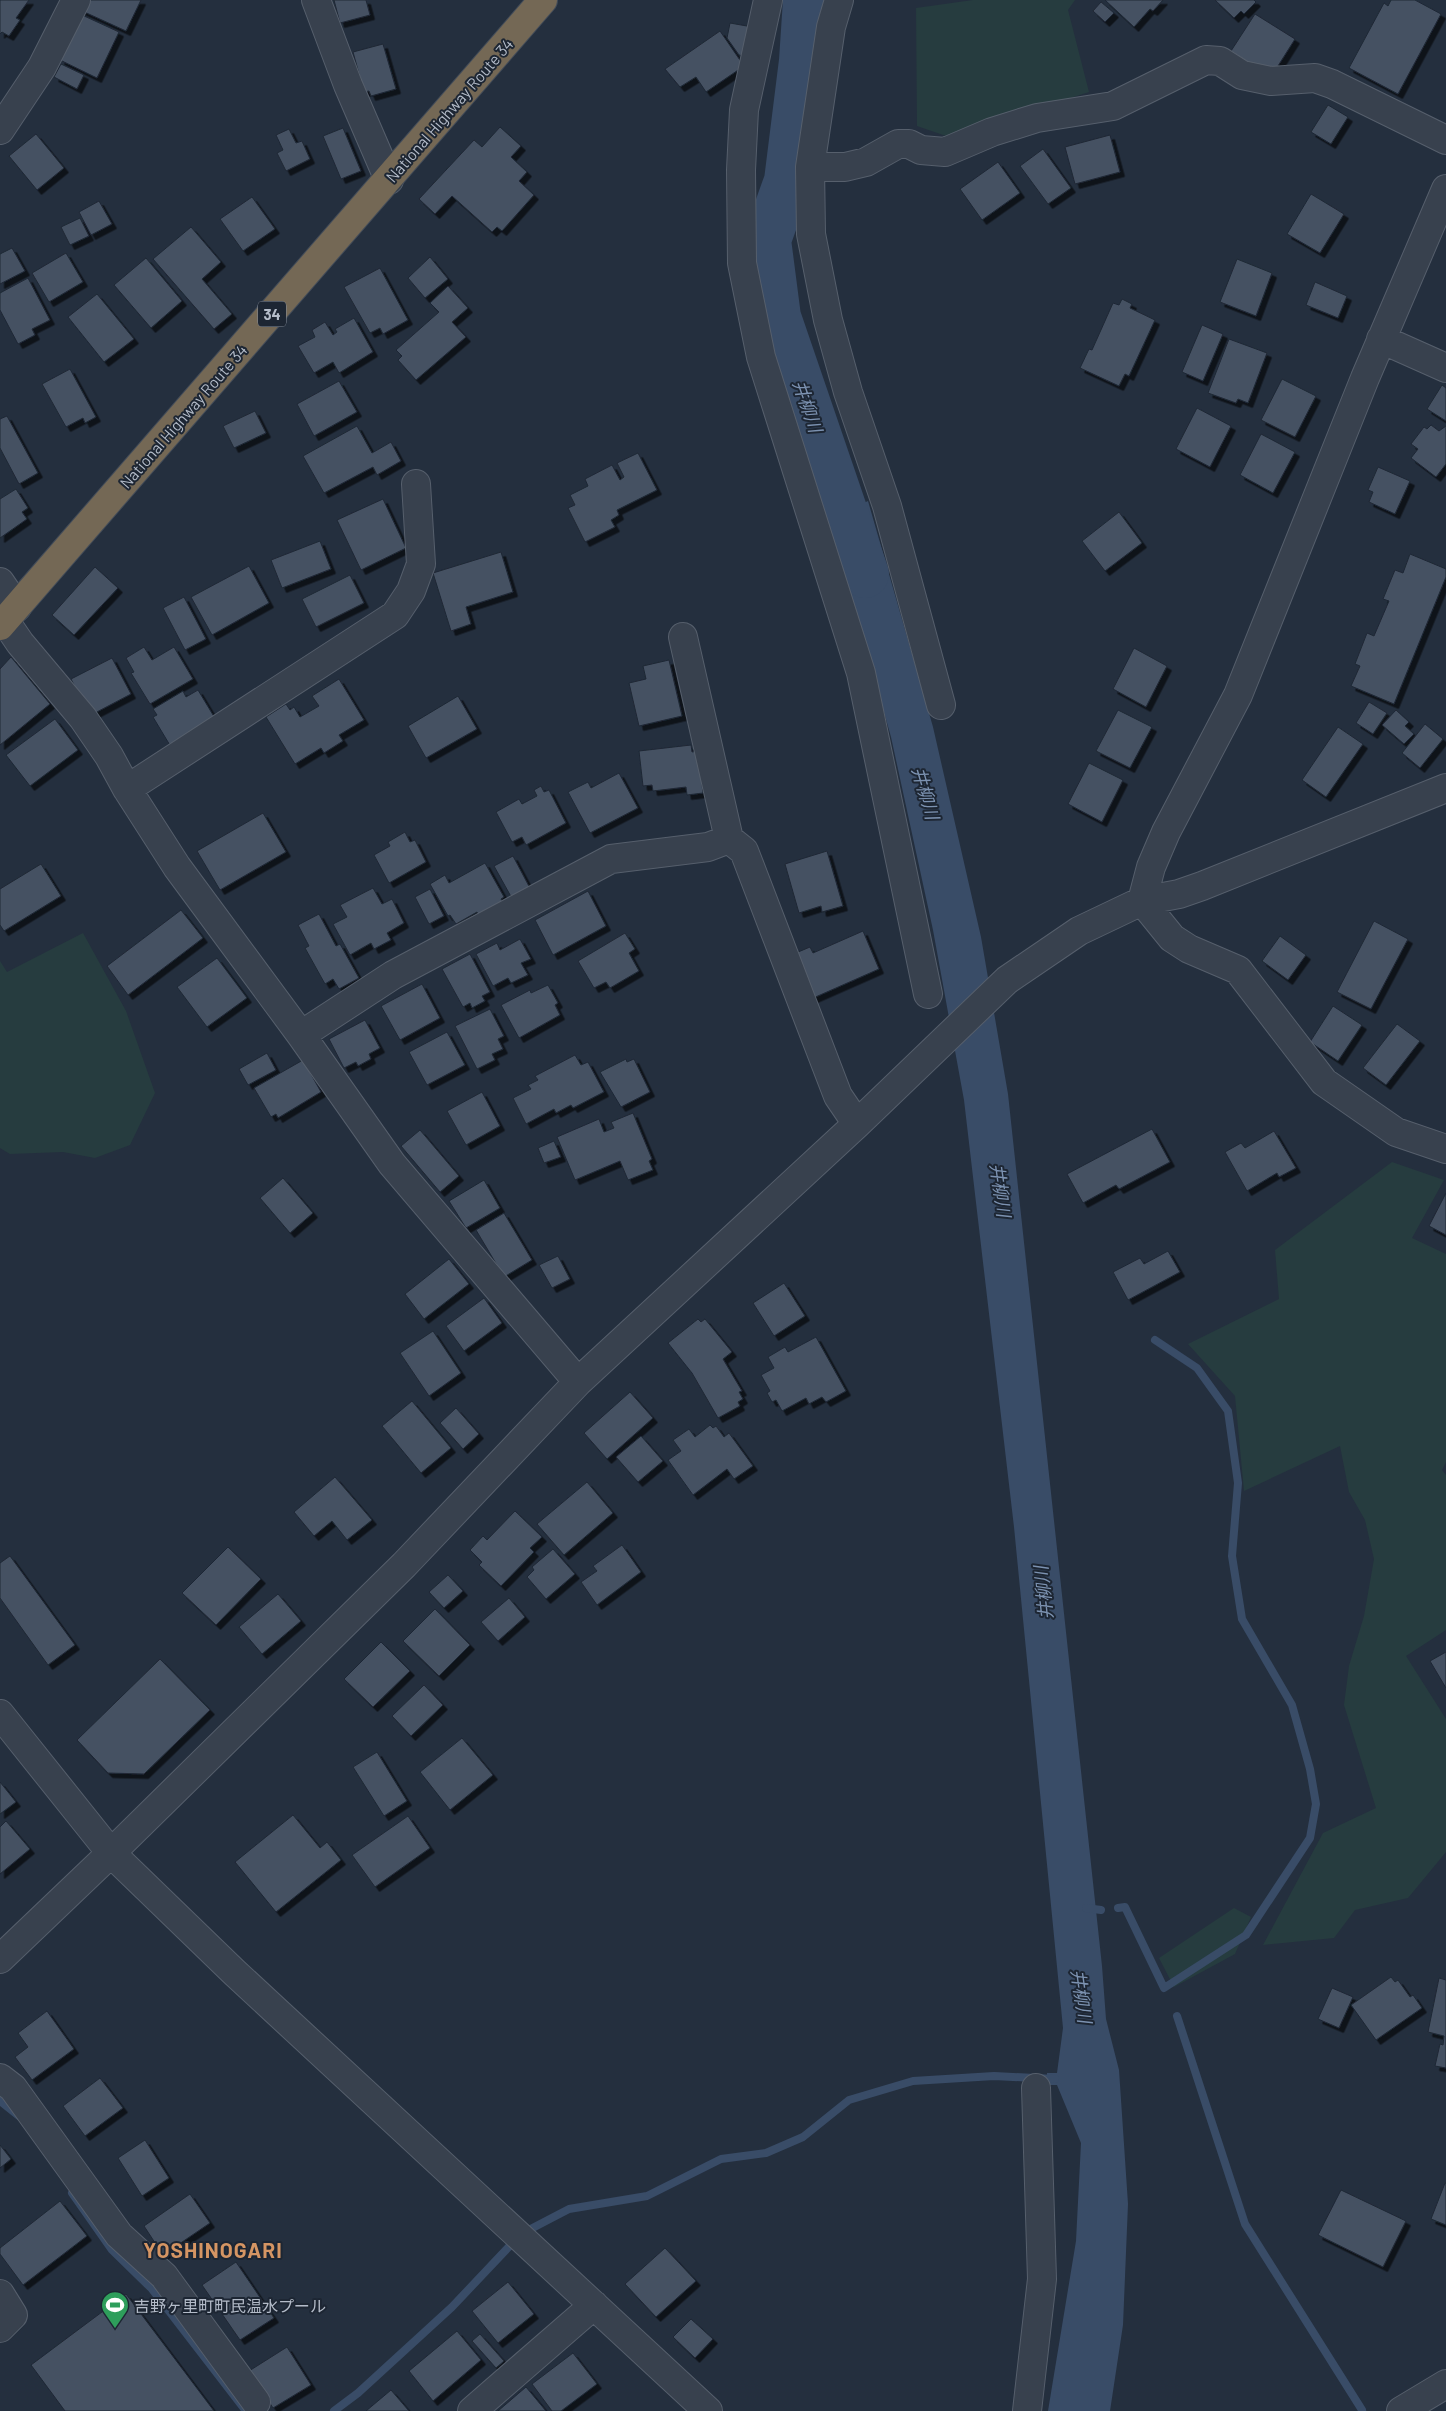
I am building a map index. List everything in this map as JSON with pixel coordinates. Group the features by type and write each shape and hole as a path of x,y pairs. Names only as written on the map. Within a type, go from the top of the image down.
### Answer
{"highway":[{"name":"National Highway Route 34","path":"7,618 389,180 543,0"}],"street":[{"path":"0,130 42,67 76,0"},
{"path":"316,0 348,85 389,180"},
{"path":"768,0 744,110 741,170 742,263 761,357 861,673 928,994"},
{"path":"839,0 831,28 810,167 811,234 828,320 848,392 887,506 941,705"},
{"path":"810,167 845,167 866,162 898,144 909,144 921,150 945,152 992,132 1038,118 1113,106 1206,60 1220,61 1242,75 1271,81 1315,78 1332,84 1446,140"},
{"path":"1142,901 1151,867 1166,832 1238,695 1381,340 1446,189"},
{"path":"1381,340 1446,368"},
{"path":"127,789 395,615 411,591 421,564 416,484"},
{"path":"0,582 7,618 83,718 109,756 127,789 177,867 301,1035 392,1164 578,1382"},
{"path":"683,637 730,839 744,851 838,1096 857,1124"},
{"path":"0,1959 111,1853 404,1565 578,1382 857,1124 944,1038 1007,980 1079,931 1142,901 1178,894 1202,886 1446,788"},
{"path":"301,1035 393,975 612,859 708,847 730,839"},
{"path":"1142,901 1172,938 1188,949 1238,970 1273,1013 1324,1082 1396,1132 1446,1149"},
{"path":"0,1714 111,1853 234,1972 708,2411"},
{"path":"0,2078 13,2088 119,2235 164,2276 256,2402"},
{"path":"1027,2411 1042,2279 1036,2088"},
{"path":"0,2294 13,2315 0,2328"},
{"path":"472,2411 594,2305"},
{"path":"1401,2411 1446,2384"}],"green space":[{"path":"973,0 1075,0 1068,10 1089,92 949,137 917,126 916,8"},
{"path":"83,933 126,1011 155,1093 130,1145 95,1158 63,1152 10,1154 0,1148 0,961 7,972"},
{"path":"1392,1162 1444,1180 1412,1238 1446,1254 1446,1462 1442,1470 1446,1475 1446,1630 1406,1656 1446,1719 1446,1852 1408,1898 1355,1910 1334,1938 1263,1945 1323,1833 1376,1808 1344,1705 1349,1666 1364,1616 1374,1559 1365,1520 1349,1492 1340,1446 1244,1491 1235,1396 1188,1344 1279,1299 1275,1250"},
{"path":"1234,1908 1251,1917 1235,1954 1174,1987 1159,1958"}],"water":[{"path":"868,501 933,727 981,937 1008,1094 1102,1966 1106,2019 1119,2070 1128,2204 1123,2325 1110,2411 1048,2411 1076,2241 1081,2143 1057,2085 1047,2085 1047,2073 1057,2073 1063,2028 1014,1527 964,1100 933,930 891,737 830,519"}],"building":[{"path":"0,0 29,0 16,18 20,20 9,36 2,32 0,34"},
{"path":"85,0 141,0 126,31 80,10"},
{"path":"334,0 366,0 370,15 340,23"},
{"path":"1105,0 1163,0 1153,11 1150,9 1134,27"},
{"path":"1215,0 1254,0 1256,2 1244,14 1241,11 1234,18"},
{"path":"1391,0 1415,0 1441,14 1398,94 1349,68 1384,3 1388,6"},
{"path":"1101,2 1114,13 1105,22 1093,11"},
{"path":"1255,14 1295,39 1271,77 1231,51"},
{"path":"82,15 119,32 97,78 60,60"},
{"path":"730,23 758,28 752,58 739,55 727,38"},
{"path":"720,31 744,66 706,92 696,77 680,87 665,69"},
{"path":"383,44 396,89 371,96 369,91 364,92 353,52"},
{"path":"61,64 84,75 77,89 54,77"},
{"path":"1328,105 1348,117 1331,144 1311,132"},
{"path":"500,127 521,146 511,157 527,172 519,181 534,195 502,231 497,227 492,232 452,196 435,214 419,199 474,140 482,147"},
{"path":"343,128 361,171 341,179 323,136"},
{"path":"289,129 296,143 302,141 310,159 286,171 277,153 283,150 276,135"},
{"path":"36,134 64,168 37,190 9,156"},
{"path":"1110,135 1120,172 1075,184 1065,147"},
{"path":"1043,149 1071,188 1048,204 1020,166"},
{"path":"998,162 1020,193 982,220 960,189"},
{"path":"1311,194 1344,214 1320,253 1287,234"},
{"path":"252,197 275,229 243,251 220,219"},
{"path":"99,201 112,224 91,235 79,212"},
{"path":"80,218 89,236 70,245 61,227"},
{"path":"191,227 221,262 202,279 232,314 214,329 153,259"},
{"path":"12,248 25,271 0,284 0,254"},
{"path":"66,253 83,282 49,302 32,273"},
{"path":"430,257 448,279 425,298 408,278"},
{"path":"146,258 182,301 151,328 114,285"},
{"path":"1237,259 1272,273 1256,316 1220,302"},
{"path":"380,268 408,320 383,334 380,328 370,333 344,287"},
{"path":"28,278 50,320 32,329 35,335 18,344 0,310 0,293"},
{"path":"1315,282 1347,296 1338,318 1306,305"},
{"path":"448,286 468,308 452,322 466,337 416,380 398,360 402,356 396,350 439,312 430,303"},
{"path":"97,294 134,339 104,362 68,317"},
{"path":"1122,299 1132,304 1130,308 1155,320 1129,376 1125,374 1119,386 1080,368 1089,349 1092,350 1113,303 1119,305"},
{"path":"354,318 373,352 339,373 333,362 314,373 298,346 315,337 312,330 325,322 333,335 337,332 335,329"},
{"path":"1202,325 1223,334 1203,381 1182,372"},
{"path":"1229,339 1267,353 1248,403 1238,399 1236,403 1208,393"},
{"path":"70,369 96,417 85,423 83,418 66,427 42,384"},
{"path":"1282,379 1316,396 1295,437 1261,420"},
{"path":"339,381 357,412 314,436 297,404"},
{"path":"1442,385 1446,388 1446,421 1427,409"},
{"path":"1197,408 1231,426 1210,467 1176,449"},
{"path":"255,411 266,433 234,448 223,426"},
{"path":"7,416 38,473 19,484 0,448 0,419"},
{"path":"1431,425 1439,431 1446,426 1446,464 1436,477 1411,458 1418,449 1411,444 1424,427 1427,429"},
{"path":"357,426 372,453 391,442 401,461 377,475 373,467 324,493 303,456"},
{"path":"1261,434 1295,452 1273,493 1240,475"},
{"path":"638,453 657,490 617,510 619,515 611,520 615,527 585,542 568,508 575,505 570,495 588,486 585,479 612,465 620,480 624,477 617,463"},
{"path":"1378,467 1410,481 1395,514 1369,502 1373,492 1368,490"},
{"path":"16,489 28,508 22,512 27,519 0,538 0,499"},
{"path":"383,499 406,548 361,570 337,520"},
{"path":"1119,512 1142,543 1105,571 1082,541"},
{"path":"320,541 331,569 282,588 271,560"},
{"path":"501,552 513,592 466,607 471,624 451,631 433,573"},
{"path":"1410,554 1446,569 1446,577 1394,704 1351,686 1360,666 1355,664 1367,633 1374,636 1389,601 1383,599 1395,570 1403,573"},
{"path":"249,566 269,603 212,635 191,597"},
{"path":"95,567 118,588 74,635 52,615"},
{"path":"350,575 364,603 316,627 302,599"},
{"path":"184,597 206,639 185,650 163,608"},
{"path":"144,647 152,660 174,647 193,679 150,704 131,673 134,672 126,658"},
{"path":"1134,648 1167,666 1146,707 1113,689"},
{"path":"11,657 50,704 0,745 0,669"},
{"path":"112,658 131,694 93,714 85,699 82,701 71,679"},
{"path":"669,660 682,716 639,726 629,683 646,679 643,666"},
{"path":"339,679 364,720 339,735 343,741 324,753 321,748 295,764 266,717 286,704 290,710 294,707 300,717 319,706 312,696"},
{"path":"198,690 216,720 171,747 153,717 157,715 153,709 183,691 186,697"},
{"path":"458,696 477,729 426,758 408,726"},
{"path":"1369,702 1387,713 1373,734 1356,723"},
{"path":"1118,710 1152,727 1130,768 1096,751"},
{"path":"1396,710 1409,722 1405,726 1414,734 1404,744 1382,725"},
{"path":"55,719 78,750 30,786 6,755"},
{"path":"1425,724 1443,739 1420,768 1402,753"},
{"path":"1338,727 1363,744 1326,797 1302,780"},
{"path":"691,745 692,752 698,751 703,793 687,795 686,787 653,791 652,785 643,786 639,751"},
{"path":"1089,763 1123,780 1102,822 1068,804"},
{"path":"619,773 638,808 590,833 568,792 588,782 591,788"},
{"path":"541,786 544,792 549,790 566,823 526,845 522,837 512,842 496,812 519,799 522,804 537,796 534,790"},
{"path":"263,813 286,852 220,890 197,851"},
{"path":"405,832 410,842 415,840 426,862 389,883 374,855 390,846 388,842"},
{"path":"827,851 843,906 822,912 821,906 799,913 785,864"},
{"path":"513,856 532,892 514,902 494,866"},
{"path":"485,863 504,897 501,899 503,903 479,916 477,912 456,924 450,915 448,916 430,884 445,875 449,883"},
{"path":"41,864 61,896 4,931 0,925 0,889"},
{"path":"373,888 382,904 392,899 404,923 387,933 391,940 374,949 371,943 350,955 333,924 347,917 340,905"},
{"path":"430,889 444,916 429,924 415,897"},
{"path":"588,891 606,926 553,955 535,920"},
{"path":"181,910 203,938 128,995 107,966"},
{"path":"319,914 336,946 340,944 359,978 339,989 333,979 325,984 305,948 309,946 298,925"},
{"path":"1374,921 1408,939 1371,1009 1337,992"},
{"path":"863,931 879,969 811,999 791,955 810,947 813,953"},
{"path":"625,933 635,949 629,953 639,971 610,988 606,982 594,988 578,961"},
{"path":"1280,936 1306,955 1288,980 1262,961"},
{"path":"520,939 531,959 521,963 528,975 511,983 508,978 493,986 476,954 497,943 500,950"},
{"path":"470,954 490,992 482,996 485,1001 472,1008 470,1003 463,1007 442,969"},
{"path":"217,958 247,998 207,1027 177,987"},
{"path":"422,984 440,1018 400,1040 381,1006"},
{"path":"548,985 558,1003 555,1005 560,1015 519,1038 501,1005 530,990 531,993"},
{"path":"1333,1006 1362,1025 1338,1061 1310,1042"},
{"path":"490,1009 504,1036 498,1039 503,1049 492,1054 495,1060 477,1069 455,1026"},
{"path":"365,1020 380,1048 369,1054 371,1059 358,1066 356,1062 344,1068 329,1039"},
{"path":"1397,1024 1420,1041 1386,1085 1363,1068"},
{"path":"447,1032 465,1065 427,1085 409,1052"},
{"path":"267,1053 276,1070 248,1085 239,1069"},
{"path":"575,1055 581,1065 588,1062 604,1092 573,1108 571,1105 556,1113 554,1109 526,1124 513,1098 531,1089 528,1085 538,1080 535,1076"},
{"path":"626,1059 627,1062 634,1059 650,1092 621,1107 600,1072"},
{"path":"303,1060 321,1092 278,1118 276,1114 271,1117 254,1088"},
{"path":"482,1092 500,1126 466,1145 447,1111"},
{"path":"633,1113 652,1159 649,1161 653,1170 628,1180 620,1161 575,1180 557,1137 599,1119 604,1132 614,1128 611,1122"},
{"path":"1152,1129 1170,1162 1119,1189 1116,1185 1083,1203 1067,1174"},
{"path":"420,1130 459,1176 440,1192 401,1146"},
{"path":"1274,1131 1296,1168 1279,1177 1277,1173 1247,1191 1225,1152 1241,1143 1245,1148"},
{"path":"554,1141 561,1157 544,1163 538,1148"},
{"path":"283,1178 313,1213 290,1233 260,1198"},
{"path":"484,1180 500,1208 466,1228 449,1201"},
{"path":"1446,1193 1446,1235 1429,1226"},
{"path":"504,1213 532,1260 504,1277 476,1230"},
{"path":"1168,1251 1180,1272 1128,1300 1113,1272 1140,1258 1144,1264"},
{"path":"558,1256 570,1279 552,1288 539,1265"},
{"path":"449,1259 469,1284 424,1319 405,1294"},
{"path":"784,1283 805,1316 774,1336 753,1303"},
{"path":"484,1298 502,1323 464,1351 446,1326"},
{"path":"698,1319 701,1322 705,1319 732,1352 723,1359 742,1391 739,1392 743,1399 738,1402 740,1406 718,1418 692,1373 668,1343"},
{"path":"433,1331 461,1373 429,1396 400,1353"},
{"path":"816,1337 846,1391 826,1402 822,1397 809,1404 806,1398 782,1411 776,1400 772,1402 767,1393 770,1391 761,1375 774,1368 768,1357 785,1347 788,1352"},
{"path":"630,1392 653,1418 607,1459 584,1433"},
{"path":"412,1401 451,1448 421,1473 382,1426"},
{"path":"456,1408 479,1434 463,1449 440,1423"},
{"path":"710,1425 713,1428 716,1426 724,1437 729,1433 753,1466 734,1479 727,1469 693,1495 668,1460 681,1451 673,1440 689,1429 695,1437"},
{"path":"641,1436 663,1461 638,1482 616,1457"},
{"path":"335,1477 372,1520 347,1540 332,1521 314,1536 294,1512"},
{"path":"587,1482 613,1513 564,1555 537,1524"},
{"path":"515,1511 542,1537 530,1548 534,1552 501,1586 479,1565 482,1562 470,1550 483,1536 487,1540"},
{"path":"622,1545 641,1572 597,1605 581,1582 597,1571 593,1566"},
{"path":"228,1547 261,1579 216,1625 182,1593"},
{"path":"553,1549 575,1574 546,1599 527,1577 534,1570 532,1567"},
{"path":"10,1556 75,1645 48,1665 0,1598 0,1563"},
{"path":"448,1575 463,1591 444,1608 429,1592"},
{"path":"278,1594 301,1621 262,1654 239,1627"},
{"path":"509,1598 525,1617 498,1641 481,1622"},
{"path":"435,1609 470,1645 439,1676 403,1641"},
{"path":"381,1642 410,1671 373,1707 344,1679"},
{"path":"1446,1652 1446,1688 1430,1661"},
{"path":"160,1659 210,1710 144,1774 108,1773 77,1740"},
{"path":"424,1685 443,1705 411,1736 392,1716"},
{"path":"462,1738 493,1775 450,1810 420,1772"},
{"path":"377,1752 407,1801 384,1816 353,1767"},
{"path":"0,1782 16,1802 0,1814"},
{"path":"293,1815 320,1848 327,1842 341,1860 276,1912 235,1862"},
{"path":"408,1816 430,1848 375,1887 352,1855"},
{"path":"6,1821 30,1849 0,1874 0,1827"},
{"path":"1391,1977 1395,1982 1398,1980 1410,1997 1413,1995 1422,2008 1376,2040 1351,2005"},
{"path":"1439,1978 1446,1980 1446,2068 1435,2066 1440,2044 1443,2045 1444,2036 1428,2032"},
{"path":"1332,1988 1353,1997 1339,2028 1318,2019"},
{"path":"47,2011 74,2049 32,2080 15,2057 28,2047 18,2033"},
{"path":"100,2078 123,2108 85,2136 63,2106"},
{"path":"145,2140 169,2178 142,2196 118,2158"},
{"path":"0,2145 11,2159 0,2168"},
{"path":"1446,2183 1446,2225 1431,2219"},
{"path":"1341,2190 1406,2221 1383,2267 1318,2235"},
{"path":"190,2194 210,2223 163,2255 144,2226"},
{"path":"60,2201 87,2236 23,2285 0,2254 0,2248"},
{"path":"665,2248 696,2281 656,2317 625,2284"},
{"path":"236,2262 274,2318 240,2340 202,2285"},
{"path":"508,2282 534,2314 498,2343 472,2311"},
{"name":"吉野ヶ里町町民温水プール","path":"126,2294 214,2411 65,2411 31,2365"},
{"path":"691,2319 713,2339 695,2358 673,2337"},
{"path":"457,2331 481,2360 433,2401 409,2371"},
{"path":"480,2334 504,2361 496,2368 472,2341"},
{"path":"287,2347 311,2385 273,2408 249,2371"},
{"path":"573,2353 597,2384 561,2411 552,2411 532,2384"},
{"path":"526,2387 546,2411 498,2411"},
{"path":"391,2390 409,2411 366,2411"}],"waterway":[{"name":"井柳川","path":"807,0 803,61 788,181 767,240 777,317 865,574"},
{"path":"1118,1908 1125,1907 1164,1988 1246,1935 1310,1838 1316,1804 1310,1769 1292,1705 1242,1619 1232,1556 1238,1483 1228,1411 1197,1368 1155,1340"},
{"path":"1086,1908 1101,1910"},
{"path":"1177,2016 1245,2224 1362,2410"},
{"path":"334,2411 358,2393 452,2307 521,2234 569,2209 647,2196 721,2159 766,2153 803,2137 849,2100 913,2081 994,2076 1055,2079"},
{"path":"0,2101 20,2117"},
{"path":"72,2193 112,2250 152,2289 246,2411"}],"place":[{"name":"吉野ヶ里町町民温水プール","path":"115,2329"}],"district":[{"name":"YOSHINOGARI","path":"213,2249"}]}
